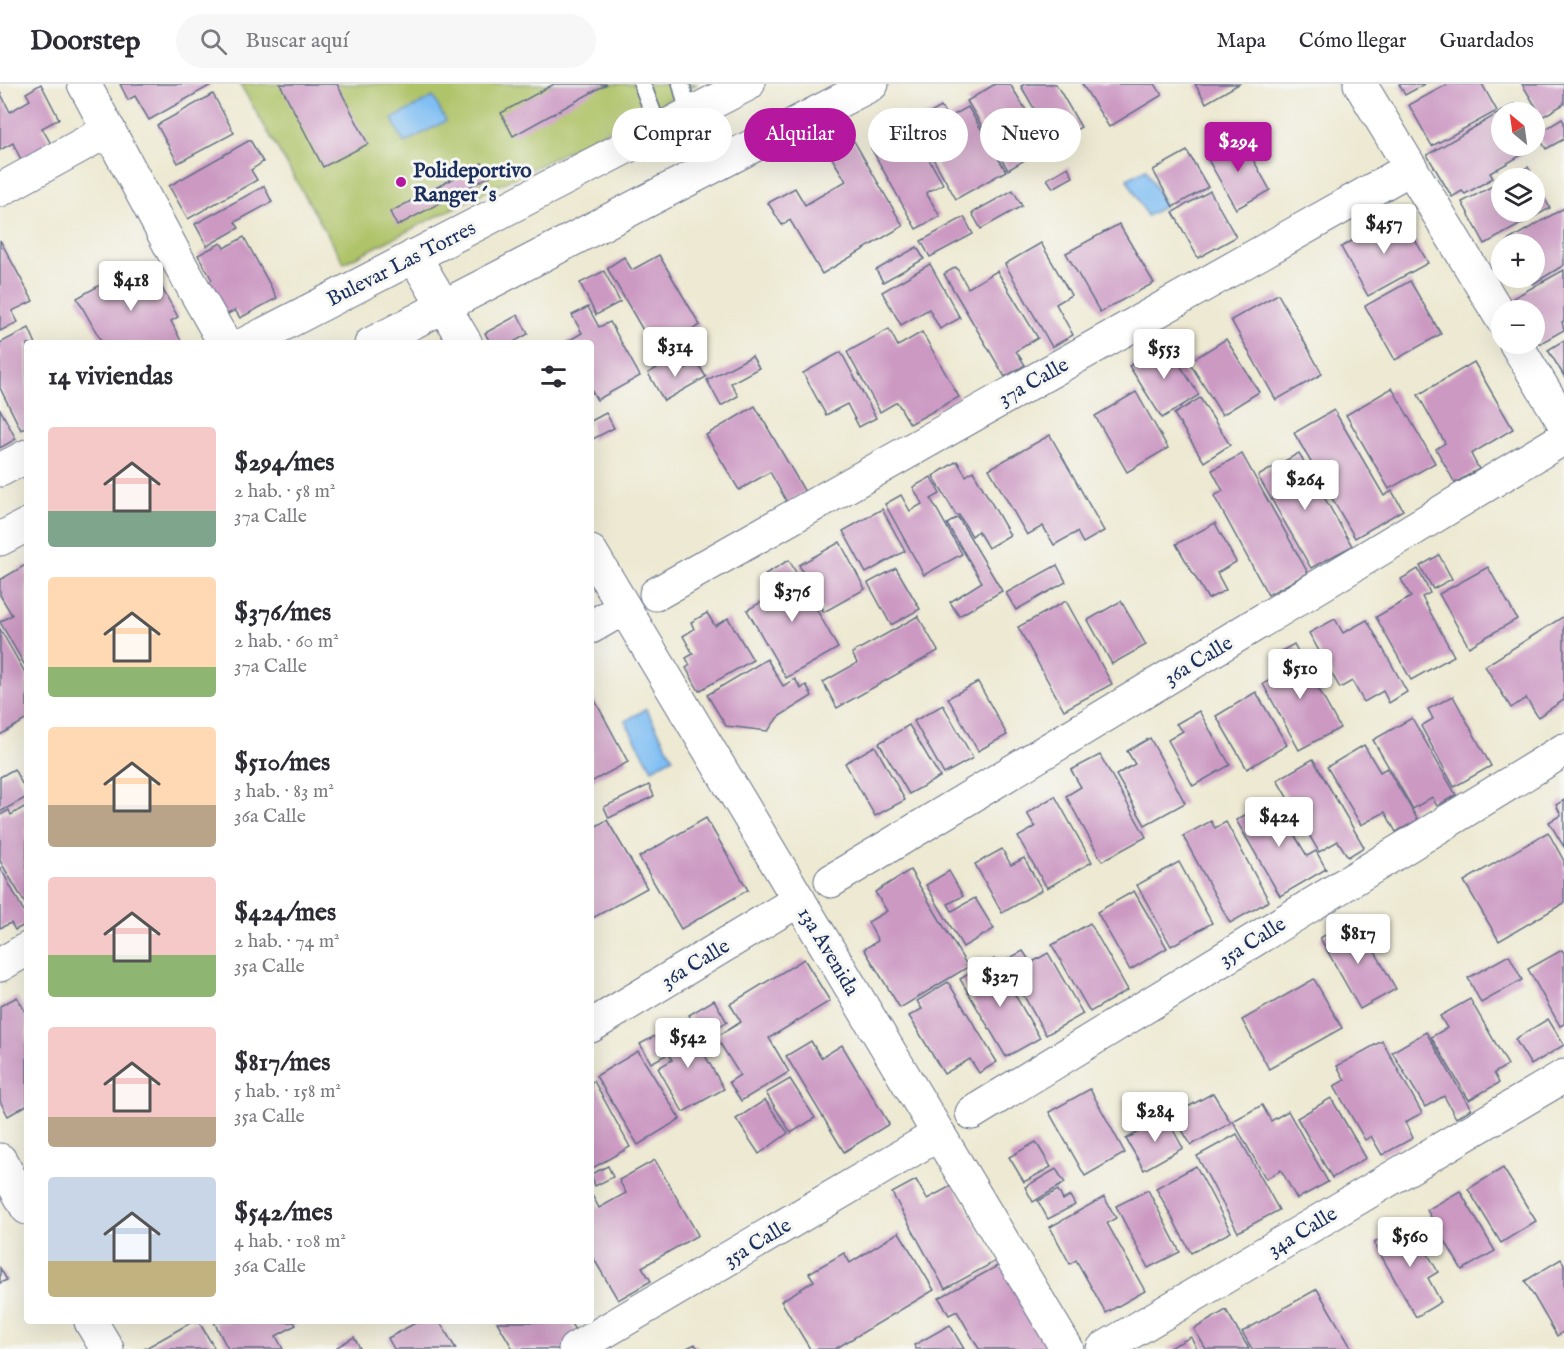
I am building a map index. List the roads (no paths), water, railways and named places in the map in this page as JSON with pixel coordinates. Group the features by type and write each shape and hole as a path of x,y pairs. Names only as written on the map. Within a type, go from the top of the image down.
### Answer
{"street":[{"path":"84,84 223,340"},
{"name":"Bulevar Las Torres","path":"685,99 748,84"},
{"path":"378,340 872,84"},
{"path":"1360,84 1491,301"},
{"path":"0,190 109,130"},
{"name":"Bulevar Las Torres","path":"253,340 612,155"},
{"name":"37a Calle","path":"656,594 1411,168"},
{"path":"414,256 464,340"},
{"path":"1522,354 1564,423"},
{"name":"36a Calle","path":"831,881 1564,438"},
{"path":"0,470 24,458"},
{"path":"0,539 24,527"},
{"name":"13a Avenida","path":"594,557 1067,1349"},
{"path":"594,625 624,608"},
{"name":"35a Calle","path":"972,1113 1564,750"},
{"name":"36a Calle","path":"594,1024 799,900"},
{"path":"0,965 24,951"},
{"name":"34a Calle","path":"1103,1349 1564,1076"},
{"name":"35a Calle","path":"575,1349 939,1134"},
{"path":"0,1160 24,1203"}],"lane":[{"path":"642,84 651,108"}],"water":[{"path":"433,97 446,121 404,143 392,119"},
{"path":"1146,169 1165,206 1147,216 1127,179"},
{"path":"646,709 673,758 652,769 625,721"}],"place":[{"name":"Polideportivo Ranger´s","path":"401,182"}]}
